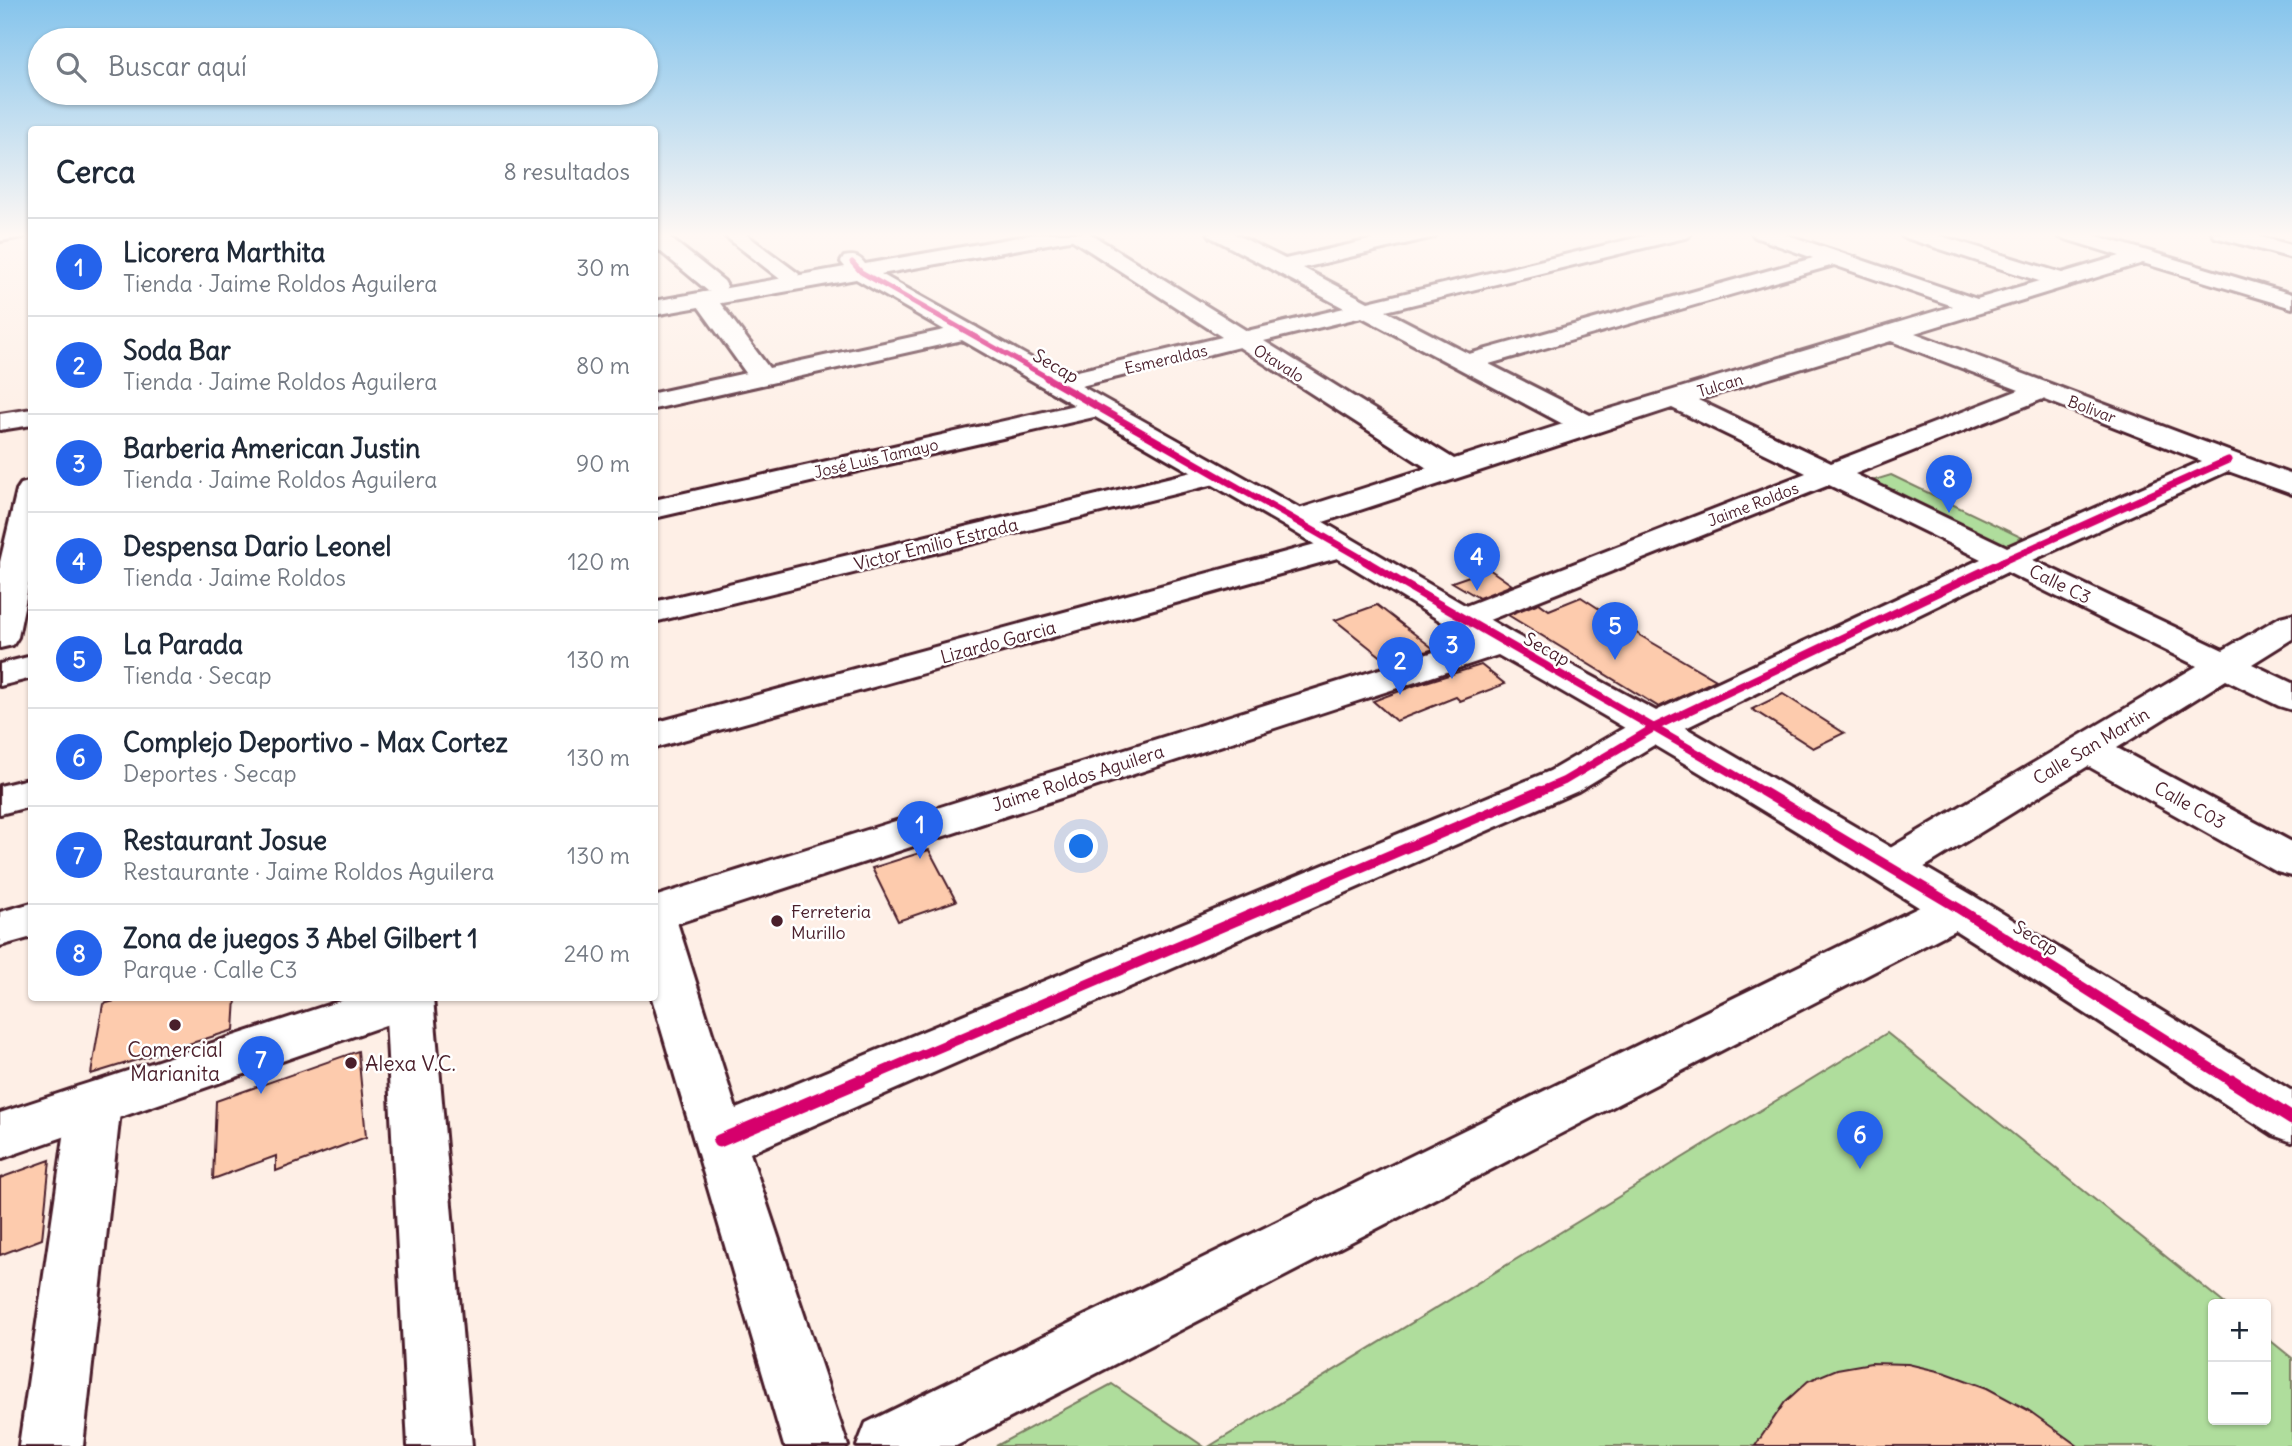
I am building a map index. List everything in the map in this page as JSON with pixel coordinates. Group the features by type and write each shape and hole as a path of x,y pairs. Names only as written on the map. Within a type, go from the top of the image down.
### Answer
{"street":[{"path":"658,307 683,300"},
{"path":"716,300 762,377"},
{"name":"Secap","path":"913,300 1297,520 1501,642 1656,727 1958,908 2292,1119"},
{"name":"Otavalo","path":"1180,300 1449,469"},
{"path":"1351,300 1587,425"},
{"name":"Esmeraldas","path":"1057,384 1403,300"},
{"path":"1467,362 1685,300"},
{"path":"1958,300 1977,307"},
{"name":"Tulcan","path":"1297,520 1587,425 1999,300"},
{"path":"658,400 967,332"},
{"name":"Bolivar","path":"1892,332 2292,485"},
{"name":"Jaime Roldos","path":"1462,619 2043,390"},
{"name":"Calle C3","path":"1676,399 2292,698"},
{"path":"0,410 28,406"},
{"name":"José Luis Tamayo","path":"658,503 1097,408"},
{"path":"0,422 28,418"},
{"path":"719,1141 1564,781 1656,727 2008,559 2228,460"},
{"name":"Victor Emilio Estrada","path":"658,611 1217,475"},
{"path":"0,638 28,508"},
{"name":"Lizardo Garcia","path":"658,735 1341,547"},
{"name":"Calle San Martin","path":"1890,868 2292,624"},
{"name":"Jaime Roldos Aguilera","path":"658,913 1501,642"},
{"path":"0,674 28,668"},
{"name":"Calle C03","path":"2087,748 2292,862"},
{"path":"0,800 28,793"},
{"path":"889,1446 1958,908"},
{"path":"0,929 28,921"},
{"path":"658,935 719,1141 816,1446"},
{"path":"0,1136 398,1001"},
{"path":"407,1001 440,1446"},
{"path":"51,1446 95,1103"}],"green space":[{"path":"1891,475 2031,542 2011,551 1865,483"},
{"path":"1887,1033 2219,1299 2208,1299 2208,1425 2271,1425 2271,1341 2292,1358 2292,1446 1210,1446"},
{"path":"1112,1384 1203,1446 996,1446"}],"building":[{"path":"1489,569 1512,585 1479,598 1452,582"},
{"path":"1581,597 1716,680 1659,707 1508,615 1539,603 1549,610"},
{"path":"1377,605 1434,649 1389,663 1335,620"},
{"path":"1481,665 1505,684 1460,701 1456,697 1396,721 1373,701 1416,685"},
{"path":"1783,694 1844,733 1813,748 1752,709"},
{"path":"929,850 956,901 898,921 872,868"},
{"path":"114,1001 236,1001 234,1030 91,1074 103,1004"},
{"path":"358,1051 366,1137 276,1171 276,1156 213,1179 216,1101"},
{"path":"50,1160 42,1239 0,1255 0,1178"},
{"path":"1871,1363 1908,1364 1946,1373 1987,1388 2028,1410 2078,1446 1755,1446 1785,1402 1808,1381 1837,1369"}],"cycle path":[{"path":"911,300 1297,520 1501,642 1655,727 1958,908 2292,1119"},
{"path":"719,1141 1564,781 1655,727 2008,559 2228,460"}],"place":[{"name":"Zona de juegos 3 Abel Gilbert 1","path":"1949,513"},
{"name":"Despensa Dario Leonel","path":"1477,591"},
{"name":"La Parada","path":"1615,660"},
{"name":"Barberia American Justin","path":"1452,679"},
{"name":"Soda Bar","path":"1400,695"},
{"name":"Licorera Marthita","path":"920,859"},
{"name":"Ferreteria Murillo","path":"777,921"},
{"name":"Comercial Marianita","path":"175,1025"},
{"name":"Alexa V.C.","path":"351,1063"},
{"name":"Restaurant Josue","path":"261,1094"},
{"name":"Complejo Deportivo - Max Cortez","path":"1860,1169"}]}
